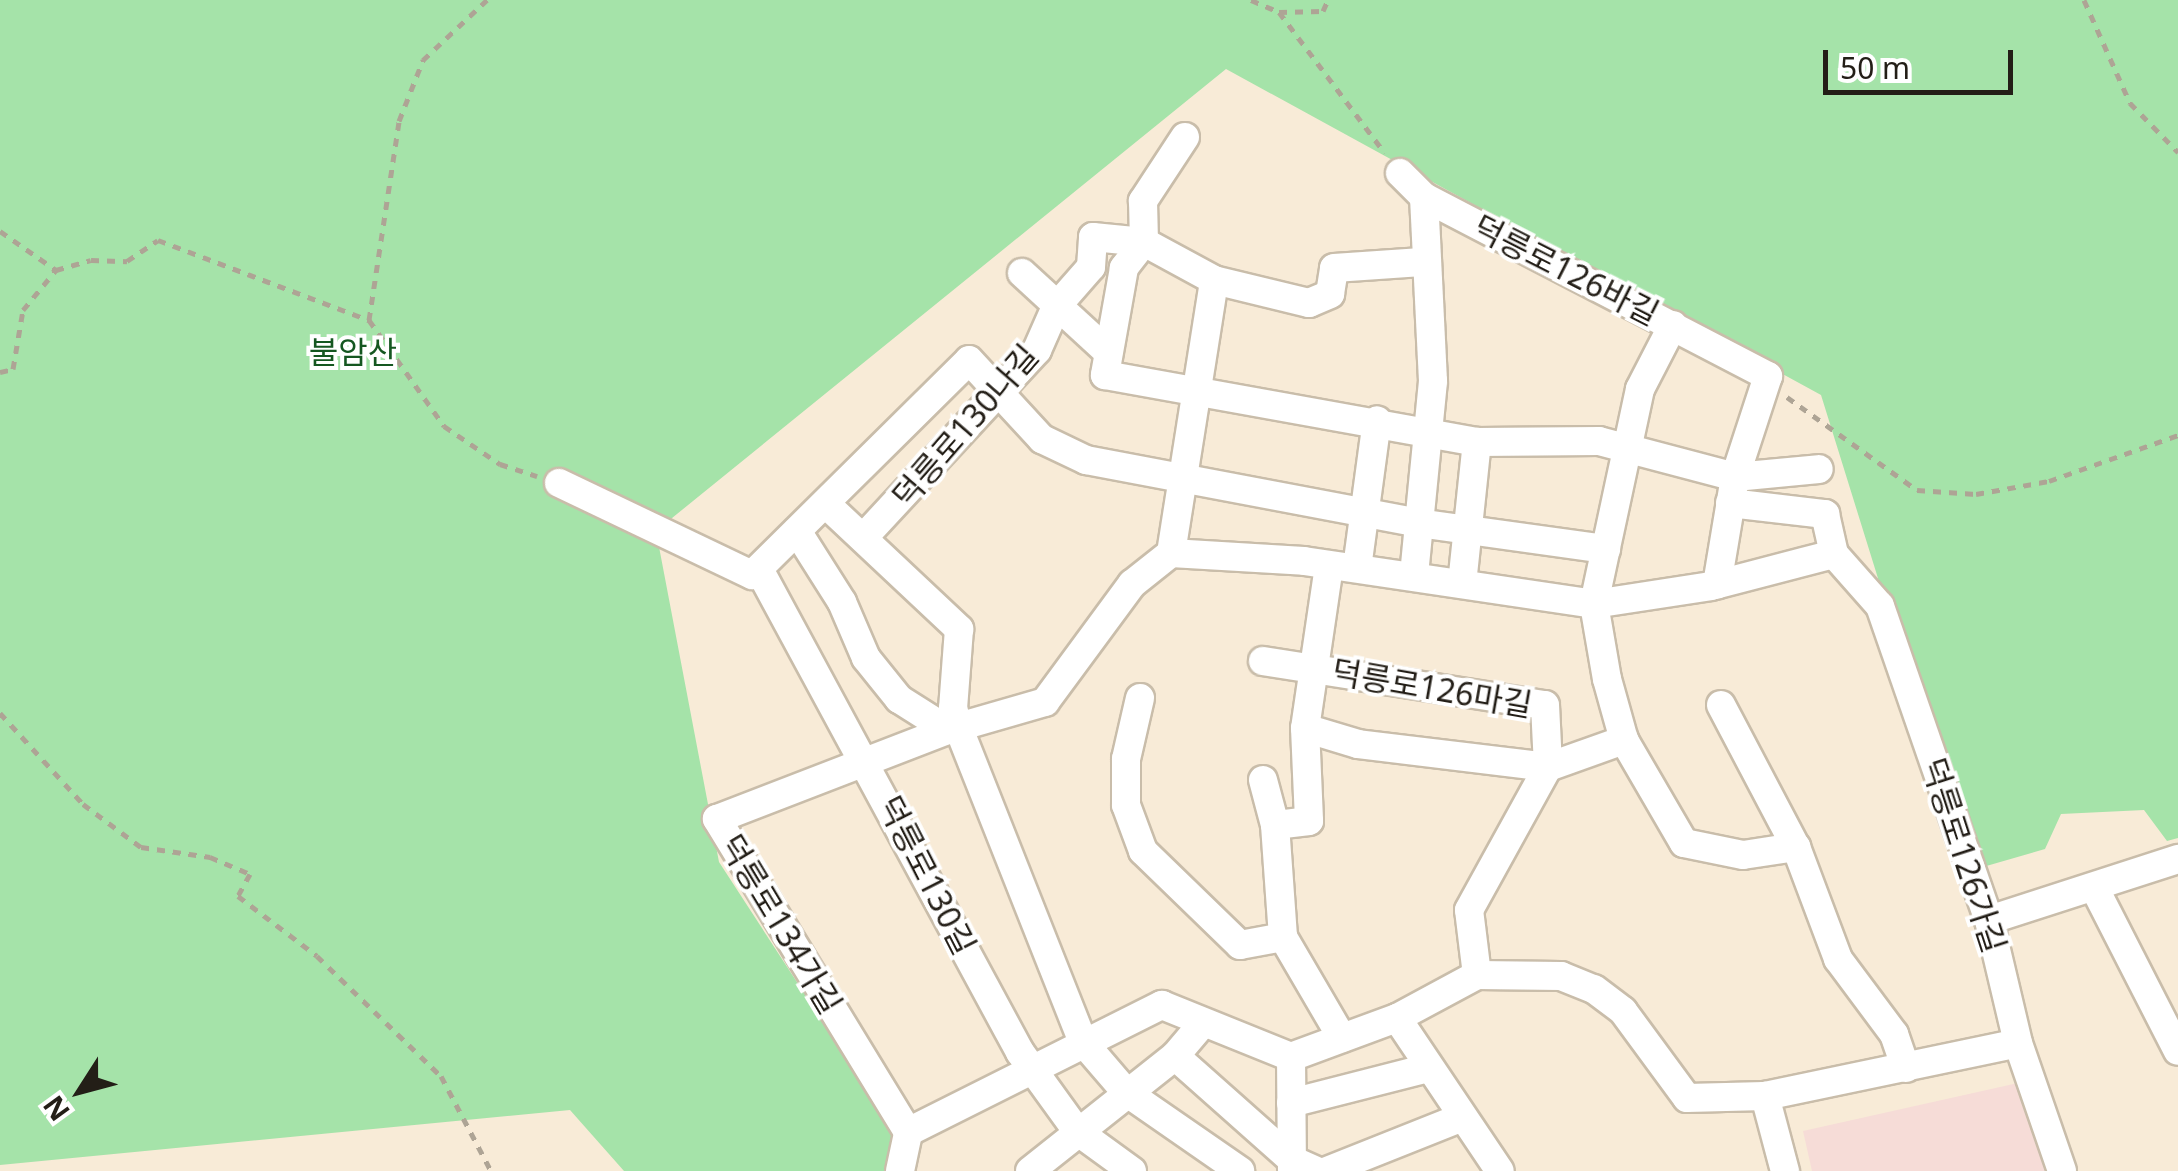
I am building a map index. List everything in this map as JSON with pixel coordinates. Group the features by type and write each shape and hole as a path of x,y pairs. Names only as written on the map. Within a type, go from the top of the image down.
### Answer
{"street":[{"path":"1185,137 1143,200 1144,242 1124,268 1105,376 1377,420 1477,442 1570,440 1625,449"},
{"name":"덕릉로126바길","path":"1400,173 1424,197 1673,325 1640,390 1594,604"},
{"path":"1414,576 1431,433 1422,262 1424,197"},
{"name":"덕릉로130나길","path":"864,538 1036,350 1056,307 1091,267 1094,237 1144,242"},
{"path":"1144,242 1214,280 1310,303 1330,294 1334,268 1422,262"},
{"name":"덕릉로130나길","path":"1022,274 1056,307"},
{"path":"1214,280 1171,552 1358,568 1594,604 1717,585 1834,554"},
{"path":"1056,307 1108,352"},
{"path":"1673,325 1768,376 1733,490 1717,585"},
{"name":"덕릉로130나길","path":"760,571 969,360 1000,387"},
{"path":"1000,387 1042,439 1086,460 1184,482 1365,508 1418,523 1561,536 1606,549"},
{"path":"1358,568 1377,420"},
{"path":"1462,584 1477,442"},
{"name":"덕릉로126가길","path":"1625,449 1684,463 1733,490 1825,514 1834,554 1880,606 1989,920 2018,1043 2062,1171"},
{"name":"덕릉로126가길","path":"1733,490 1819,469"},
{"path":"559,484 752,576 760,571 868,762"},
{"path":"826,504 959,629 954,730 1083,1042 1126,1092 1240,1171"},
{"path":"797,531 842,602 866,658 898,699 954,730"},
{"name":"덕릉로130길","path":"1132,1171 1078,1131 1032,1073 868,762 1046,702 1132,584 1171,552"},
{"name":"덕릉로126마길","path":"1274,825 1309,820 1304,728 1328,566"},
{"path":"1594,604 1624,740 1684,842 1743,854 1796,847"},
{"name":"덕릉로126마길","path":"1263,661 1545,705 1548,768 1358,744 1304,728"},
{"path":"1140,698 1126,759 1126,805 1143,851 1240,944 1282,937"},
{"path":"1721,705 1796,847 1838,959 1894,1034 1906,1068"},
{"path":"1477,975 1469,910 1548,768 1624,740"},
{"name":"덕릉로134가길","path":"868,762 717,820 908,1132"},
{"path":"1263,780 1274,825 1282,937 1342,1038"},
{"path":"1989,920 2178,859"},
{"path":"2094,887 2178,1050"},
{"path":"900,1171 908,1132 1162,1005 1291,1057 1397,1018 1477,975 1561,976 1594,989 1623,1011 1686,1098 1764,1096 2018,1043"},
{"path":"1397,1018 1500,1171"},
{"path":"1030,1171 1175,1056 1202,1024"},
{"path":"1175,1056 1300,1167"},
{"path":"1291,1057 1291,1103 1300,1167"},
{"path":"1291,1103 1428,1068"},
{"path":"1764,1096 1785,1171"},
{"path":"1328,1171 1463,1117"}],"path":[{"path":"369,320 399,121 423,60 487,0"},
{"path":"1251,0 1279,12 1323,11 1328,0"},
{"path":"2084,0 2130,103 2178,152"},
{"path":"1279,12 1400,173"},
{"path":"0,232 56,270"},
{"path":"0,372 14,370 23,310 56,270 91,260 127,261 158,240 369,320 444,426 500,464 559,484"},
{"path":"1768,376 1803,415 1916,490 1976,494 2049,480 2178,435"},
{"path":"0,713 82,804 141,847 210,857 250,874 238,896 317,956 441,1076 492,1171"}],"shaded area":[{"path":"2027,1081 2048,1171 1812,1171 1803,1131"}],"green space":[{"name":"불암산","path":"0,0 2178,0 2178,838 2167,841 2144,810 2061,814 2045,849 1969,871 1821,395 1226,69 656,531 719,862 893,1130 885,1171 624,1171 570,1110 0,1165"}]}
